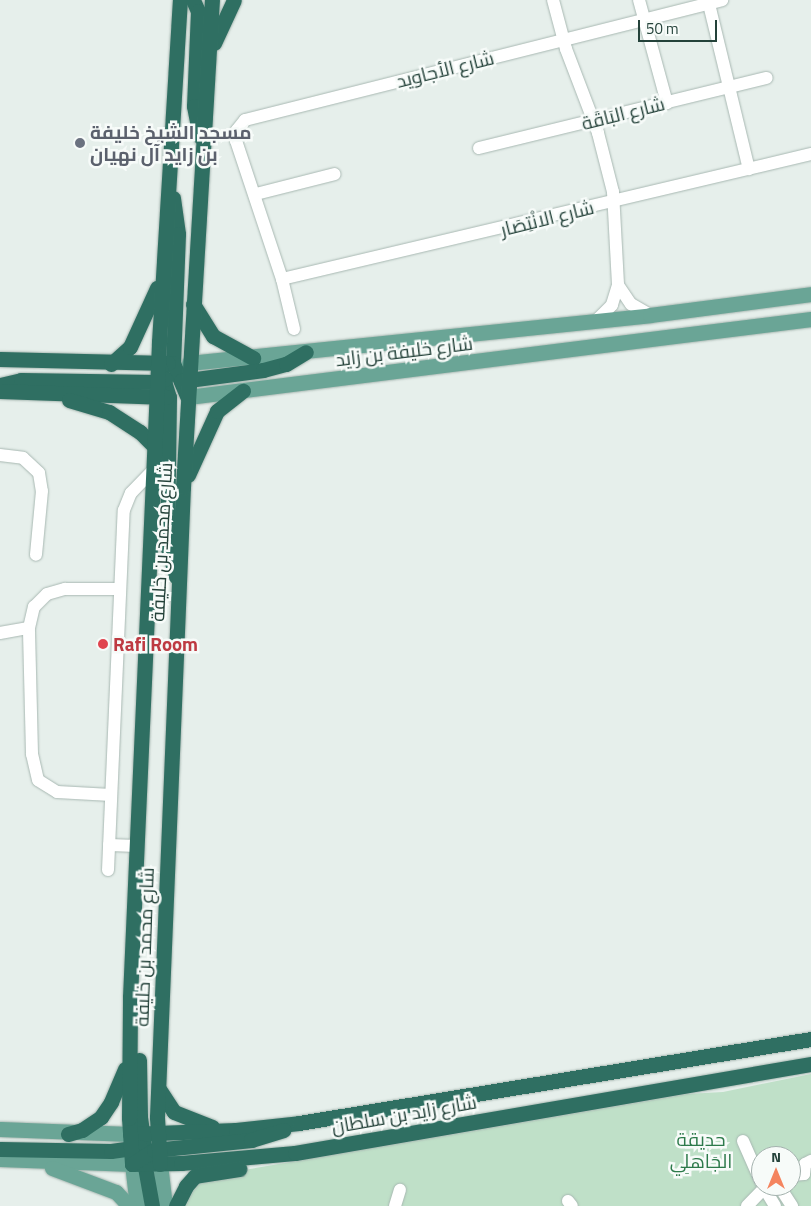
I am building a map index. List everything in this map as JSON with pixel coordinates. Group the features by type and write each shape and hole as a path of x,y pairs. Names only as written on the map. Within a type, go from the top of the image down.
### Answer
{"highway":[{"name":"شارع محمد بن خليفة","path":"158,1134 158,1085 188,397 158,363 180,0"},
{"path":"192,0 198,11 194,106 203,142"},
{"name":"شارع محمد بن خليفة","path":"143,1151 128,1058 152,471 154,446 192,300 212,0"},
{"path":"209,56 234,0"},
{"path":"168,187 174,200 178,234 167,545 179,583"},
{"path":"111,364 130,347 163,275"},
{"path":"192,300 198,316 213,336 252,358"},
{"path":"0,385 32,380 172,380 263,370 286,364 306,352"},
{"path":"0,359 111,364 158,363"},
{"name":"شارع خليفة بن زايد","path":"0,391 42,392 172,380"},
{"path":"183,488 212,418 222,405 243,391"},
{"path":"42,392 109,412 140,432 154,446"},
{"path":"130,997 137,1018 143,1151 152,1206"},
{"name":"شارع زايد بن سلطان","path":"143,1151 158,1134 236,1130 299,1123 811,1039"},
{"path":"68,1134 90,1126 104,1112 122,1080 128,1058"},
{"name":"شارع زايد بن سلطان","path":"143,1151 264,1156 811,1064"},
{"path":"158,1085 166,1104 177,1114 201,1125 236,1130"},
{"path":"0,1149 143,1151 251,1140 299,1123"},
{"path":"176,1206 186,1186 195,1176 246,1167 264,1156"}],"main road":[{"name":"شارع خليفة بن زايد","path":"172,380 252,358 650,315 811,294"},
{"name":"شارع خليفة بن زايد","path":"188,397 811,320"},
{"name":"شارع زايد بن سلطان","path":"0,1129 68,1134 143,1151"},
{"name":"شارع زايد بن سلطان","path":"0,1158 26,1161 143,1151"},
{"name":"شارع محمد بن خليفة","path":"137,1206 143,1151"},
{"name":"شارع محمد بن خليفة","path":"143,1151 165,1206"},
{"path":"26,1161 79,1177 116,1192 129,1206"}],"street":[{"path":"553,0 562,40 594,120 614,201 618,285 612,305 597,320"},
{"path":"639,0 667,102"},
{"name":"شارع الأجاويد","path":"294,329 282,279 256,194 236,141 236,130 245,120 722,0"},
{"path":"708,2 750,170"},
{"name":"شارع البَاقَة","path":"479,148 767,78"},
{"name":"شارع الانْتِصَار","path":"282,279 421,249 811,154"},
{"path":"256,194 335,174"},
{"path":"618,285 630,304 650,315"},
{"path":"0,455 23,458 39,473 42,491 36,555"},
{"path":"108,870 125,505 131,493 152,471"},
{"path":"111,795 57,792 38,780 32,754 29,628 34,607 47,594 65,589 120,588"},
{"path":"0,632 29,628"},
{"path":"109,845 137,846"},
{"path":"743,1141 751,1158"},
{"path":"809,1178 805,1164 811,1161"},
{"path":"395,1206 400,1190"},
{"path":"748,1206 756,1196"}],"green space":[{"name":"حديقة الجَاهلِي","path":"811,1074 811,1206 179,1206 195,1180 687,1094 723,1092"}],"place":[{"name":"مسجد الشيخ خليفة بن زايد آل نهيان","path":"80,143"},
{"name":"Rafi Room","path":"103,644"}]}
